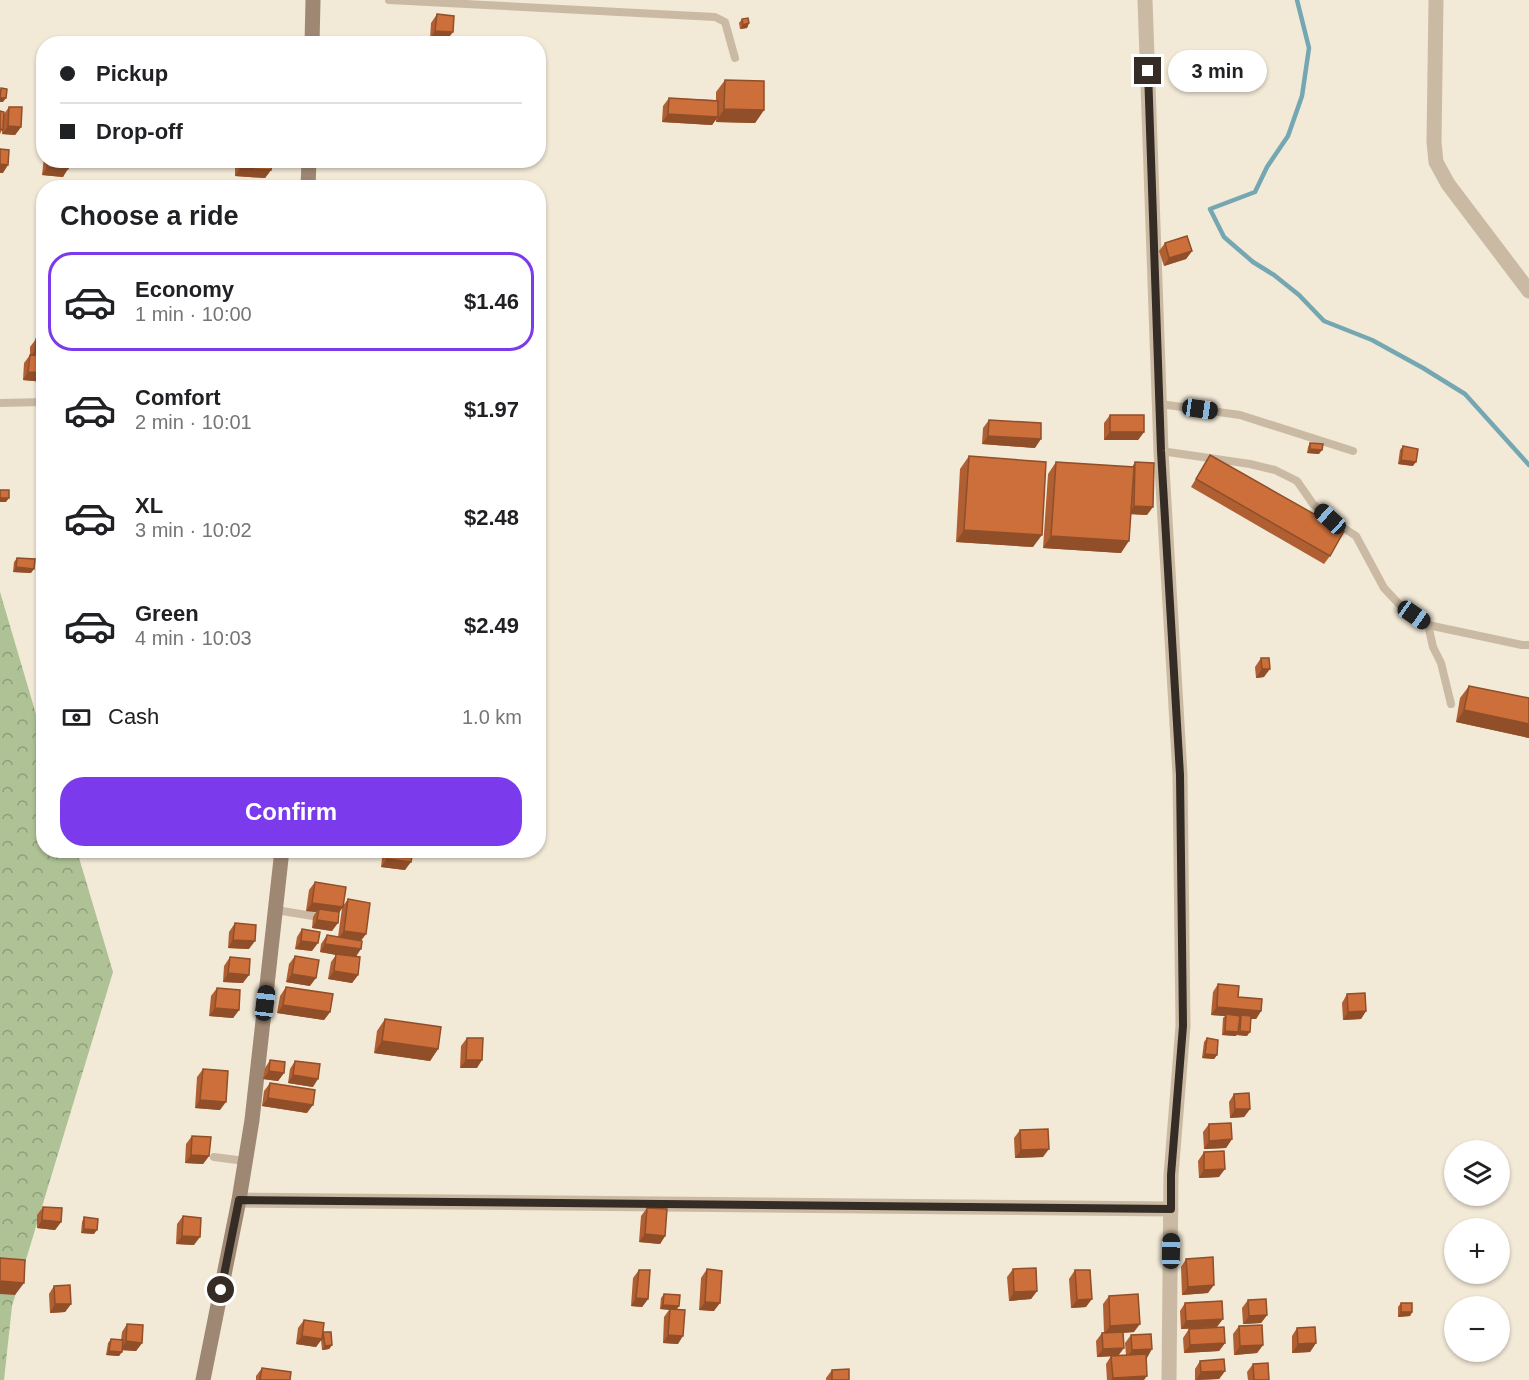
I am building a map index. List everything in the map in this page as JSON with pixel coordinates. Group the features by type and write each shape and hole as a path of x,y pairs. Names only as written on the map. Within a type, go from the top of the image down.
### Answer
{"street":[{"path":"312,36 313,0"},
{"path":"1145,0 1161,451 1180,775 1183,1026 1171,1175 1169,1380"},
{"path":"1436,0 1434,142 1436,162 1448,184 1529,291"},
{"path":"203,1380 239,1200 252,1120 281,858"},
{"path":"239,1200 1171,1209"}],"lane":[{"path":"389,0 715,17 725,22 735,58"},
{"path":"0,403 36,402"},
{"path":"1160,404 1240,415 1353,451"},
{"path":"1161,451 1250,464 1275,470 1297,481 1313,504 1330,519 1356,536 1384,588 1399,604 1428,625 1529,645"},
{"path":"1428,625 1433,647 1441,663 1451,704"},
{"path":"276,910 319,917"},
{"path":"214,1157 245,1161"}],"green space":[{"path":"0,592 36,714 36,858 79,858 113,972 12,1306 4,1380 0,1380"}],"building":[{"path":"437,14 454,16 453,32 435,31"},
{"path":"748,18 749,23 743,25 742,19"},
{"path":"725,80 764,81 764,110 724,109"},
{"path":"1,88 7,89 6,98 0,98"},
{"path":"669,98 718,101 718,117 668,114"},
{"path":"9,107 22,107 21,127 8,126"},
{"path":"0,111 4,112 3,130 0,129"},
{"path":"0,149 9,150 8,165 0,164"},
{"path":"240,168 271,168 271,170"},
{"path":"1187,236 1192,251 1169,258 1165,243"},
{"path":"30,355 36,355 36,372 28,372"},
{"path":"1110,415 1144,415 1144,432 1110,432"},
{"path":"989,420 1041,423 1041,439 988,436"},
{"path":"1310,443 1323,444 1322,450 1310,449"},
{"path":"1403,446 1418,449 1416,462 1401,460"},
{"path":"1210,455 1344,531 1330,556 1196,479"},
{"path":"969,456 1046,462 1042,535 964,530"},
{"path":"1056,462 1134,467 1129,541 1051,536"},
{"path":"1135,462 1154,463 1153,507 1134,506"},
{"path":"0,490 9,490 9,498 0,498"},
{"path":"17,558 35,559 34,569 16,567"},
{"path":"1261,658 1269,658 1270,669 1262,669"},
{"path":"1469,686 1529,698 1529,724 1464,710"},
{"path":"387,858 412,858 411,862"},
{"path":"315,882 346,887 343,907 312,903"},
{"path":"348,899 370,903 366,934 344,931"},
{"path":"319,909 339,912 338,923 317,920"},
{"path":"235,923 256,925 255,941 233,940"},
{"path":"302,929 320,932 318,943 301,941"},
{"path":"327,935 362,941 361,949 325,944"},
{"path":"336,954 360,957 358,975 334,971"},
{"path":"295,956 319,960 316,978 292,974"},
{"path":"230,957 250,959 249,975 228,973"},
{"path":"1218,984 1239,986 1238,997 1262,999 1261,1011 1217,1007"},
{"path":"286,987 333,994 330,1012 283,1005"},
{"path":"217,988 240,990 239,1010 215,1008"},
{"path":"1365,993 1366,1011 1348,1012 1347,994"},
{"path":"1226,1014 1240,1016 1238,1032 1225,1031"},
{"path":"1241,1015 1251,1016 1250,1032 1240,1031"},
{"path":"385,1019 441,1027 438,1049 382,1041"},
{"path":"467,1038 483,1038 482,1060 466,1060"},
{"path":"1207,1038 1218,1040 1217,1055 1205,1054"},
{"path":"270,1060 285,1062 284,1073 269,1071"},
{"path":"295,1061 320,1064 318,1079 293,1075"},
{"path":"203,1069 228,1071 226,1102 200,1100"},
{"path":"270,1083 315,1090 313,1105 268,1098"},
{"path":"1249,1093 1250,1109 1235,1109 1234,1094"},
{"path":"1231,1123 1232,1139 1209,1141 1209,1124"},
{"path":"1048,1129 1049,1149 1021,1150 1020,1130"},
{"path":"192,1136 211,1137 209,1156 191,1155"},
{"path":"1224,1151 1225,1169 1204,1170 1204,1152"},
{"path":"43,1207 62,1208 61,1222 42,1220"},
{"path":"647,1208 667,1209 665,1236 645,1234"},
{"path":"183,1216 201,1218 200,1237 182,1236"},
{"path":"84,1217 98,1219 97,1230 84,1229"},
{"path":"1213,1257 1214,1285 1188,1287 1186,1259"},
{"path":"0,1258 25,1260 24,1283 0,1281"},
{"path":"1036,1268 1037,1291 1014,1292 1013,1269"},
{"path":"707,1269 722,1271 720,1303 705,1302"},
{"path":"639,1270 650,1270 648,1299 636,1298"},
{"path":"1075,1270 1090,1270 1092,1299 1077,1300"},
{"path":"70,1285 71,1304 55,1304 54,1286"},
{"path":"664,1294 680,1295 679,1306 663,1305"},
{"path":"1138,1294 1140,1324 1110,1326 1109,1296"},
{"path":"1266,1299 1267,1315 1249,1316 1248,1300"},
{"path":"1222,1301 1223,1319 1186,1321 1185,1303"},
{"path":"1401,1303 1412,1303 1412,1312 1401,1312"},
{"path":"670,1309 685,1310 683,1336 668,1335"},
{"path":"304,1320 324,1323 322,1339 302,1336"},
{"path":"127,1324 143,1325 142,1343 126,1341"},
{"path":"1262,1325 1263,1345 1240,1346 1239,1326"},
{"path":"1224,1327 1225,1343 1190,1345 1189,1329"},
{"path":"1315,1327 1316,1343 1298,1344 1297,1328"},
{"path":"323,1332 331,1332 332,1345 325,1346"},
{"path":"1123,1332 1124,1348 1103,1349 1102,1333"},
{"path":"1151,1334 1152,1349 1132,1350 1131,1335"},
{"path":"111,1339 123,1340 122,1352 109,1351"},
{"path":"1146,1354 1147,1376 1113,1378 1111,1356"},
{"path":"1224,1359 1225,1371 1201,1372 1200,1361"},
{"path":"1268,1363 1269,1380 1254,1380 1253,1364"},
{"path":"262,1368 291,1372 290,1380 260,1380"},
{"path":"849,1369 849,1380 832,1380 832,1370"}],"waterway":[{"path":"1297,0 1309,48 1302,96 1288,136 1267,167 1255,192 1210,209 1224,237 1253,262 1299,295 1324,321 1372,340 1465,394 1529,465"}],"route":[{"path":"221,1290 239,1200 1171,1209 1171,1175 1183,1026 1180,775 1161,451 1148,71"}]}
